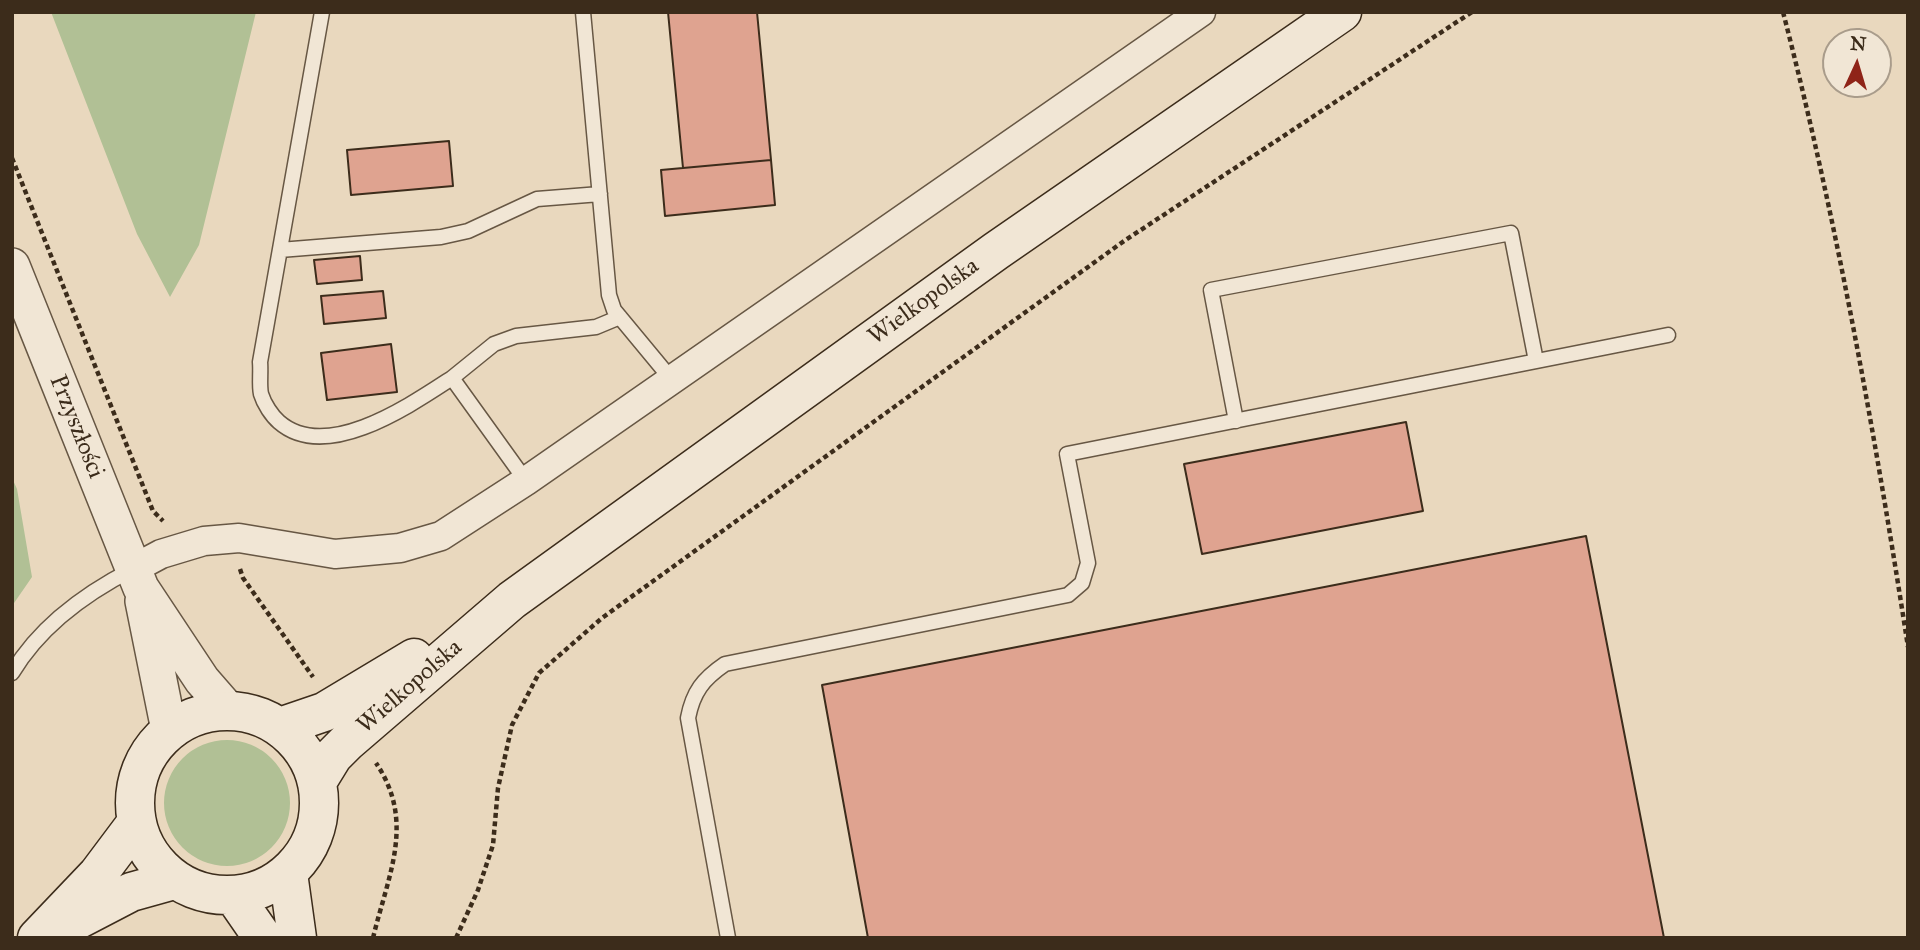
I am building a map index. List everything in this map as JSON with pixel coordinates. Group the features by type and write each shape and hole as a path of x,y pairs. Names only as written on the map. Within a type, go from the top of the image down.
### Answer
{"main road":[{"name":"Wielkopolska","path":"317,782 333,756 347,742 512,600 996,251 1342,12"},
{"name":"Wielkopolska","path":"280,727 324,712 512,600"},
{"path":"229,711 264,718 280,727 302,748 317,782 320,800 317,827 306,852 288,873 265,888 234,896 203,893 174,880 151,858 137,822 134,805 138,777 150,751 169,730 193,716 229,711"},
{"path":"37,938 98,874 137,822"},
{"path":"288,873 297,938"},
{"path":"44,938 131,892 174,880"},
{"path":"234,896 263,938"}],"street":[{"path":"137,579 161,554 204,541 260,539 335,554 400,548 441,536 526,481 1201,12"},
{"name":"Przyszłości","path":"12,265 137,579 169,730"},
{"name":"Przyszłości","path":"137,579 202,680 229,711"}],"lane":[{"path":"323,12 260,362 261,395 273,417 289,430 311,437 347,432 384,419 452,378 494,344 516,336 596,327 620,317"},
{"path":"583,12 609,295 620,317 672,380"},
{"path":"280,250 441,237 468,231 537,199 600,194"},
{"path":"1236,421 1211,290 1511,233 1536,361"},
{"path":"729,938 688,718 692,695 707,676 725,664 1068,595 1082,583 1088,564 1068,454 1668,335"},
{"path":"452,378 526,481"},
{"path":"12,673 64,613 93,590 137,579"}],"path":[{"path":"456,938 478,890 493,845 498,789 512,725 540,673 602,618 1124,241 1472,12"},
{"path":"1783,12 1818,156 1886,508 1908,647"}],"green space":[{"path":"51,12 256,12 199,245 170,297 137,234"},
{"path":"12,478 17,489 32,577 12,606"},
{"path":"227,740 251,745 271,759 285,779 290,803 285,827 271,847 251,861 227,866 203,861 183,847 169,827 164,803 169,779 183,759 203,745"}],"building":[{"path":"668,12 757,12 771,160 683,168"},
{"path":"449,141 453,186 351,195 347,150"},
{"path":"771,160 775,205 665,216 661,170"},
{"path":"360,256 362,280 317,284 314,260"},
{"path":"383,291 386,318 324,324 321,296"},
{"path":"391,344 397,392 327,400 321,353"},
{"path":"1406,422 1423,511 1202,554 1184,464"},
{"path":"1586,536 1664,938 868,938 822,685"}]}
